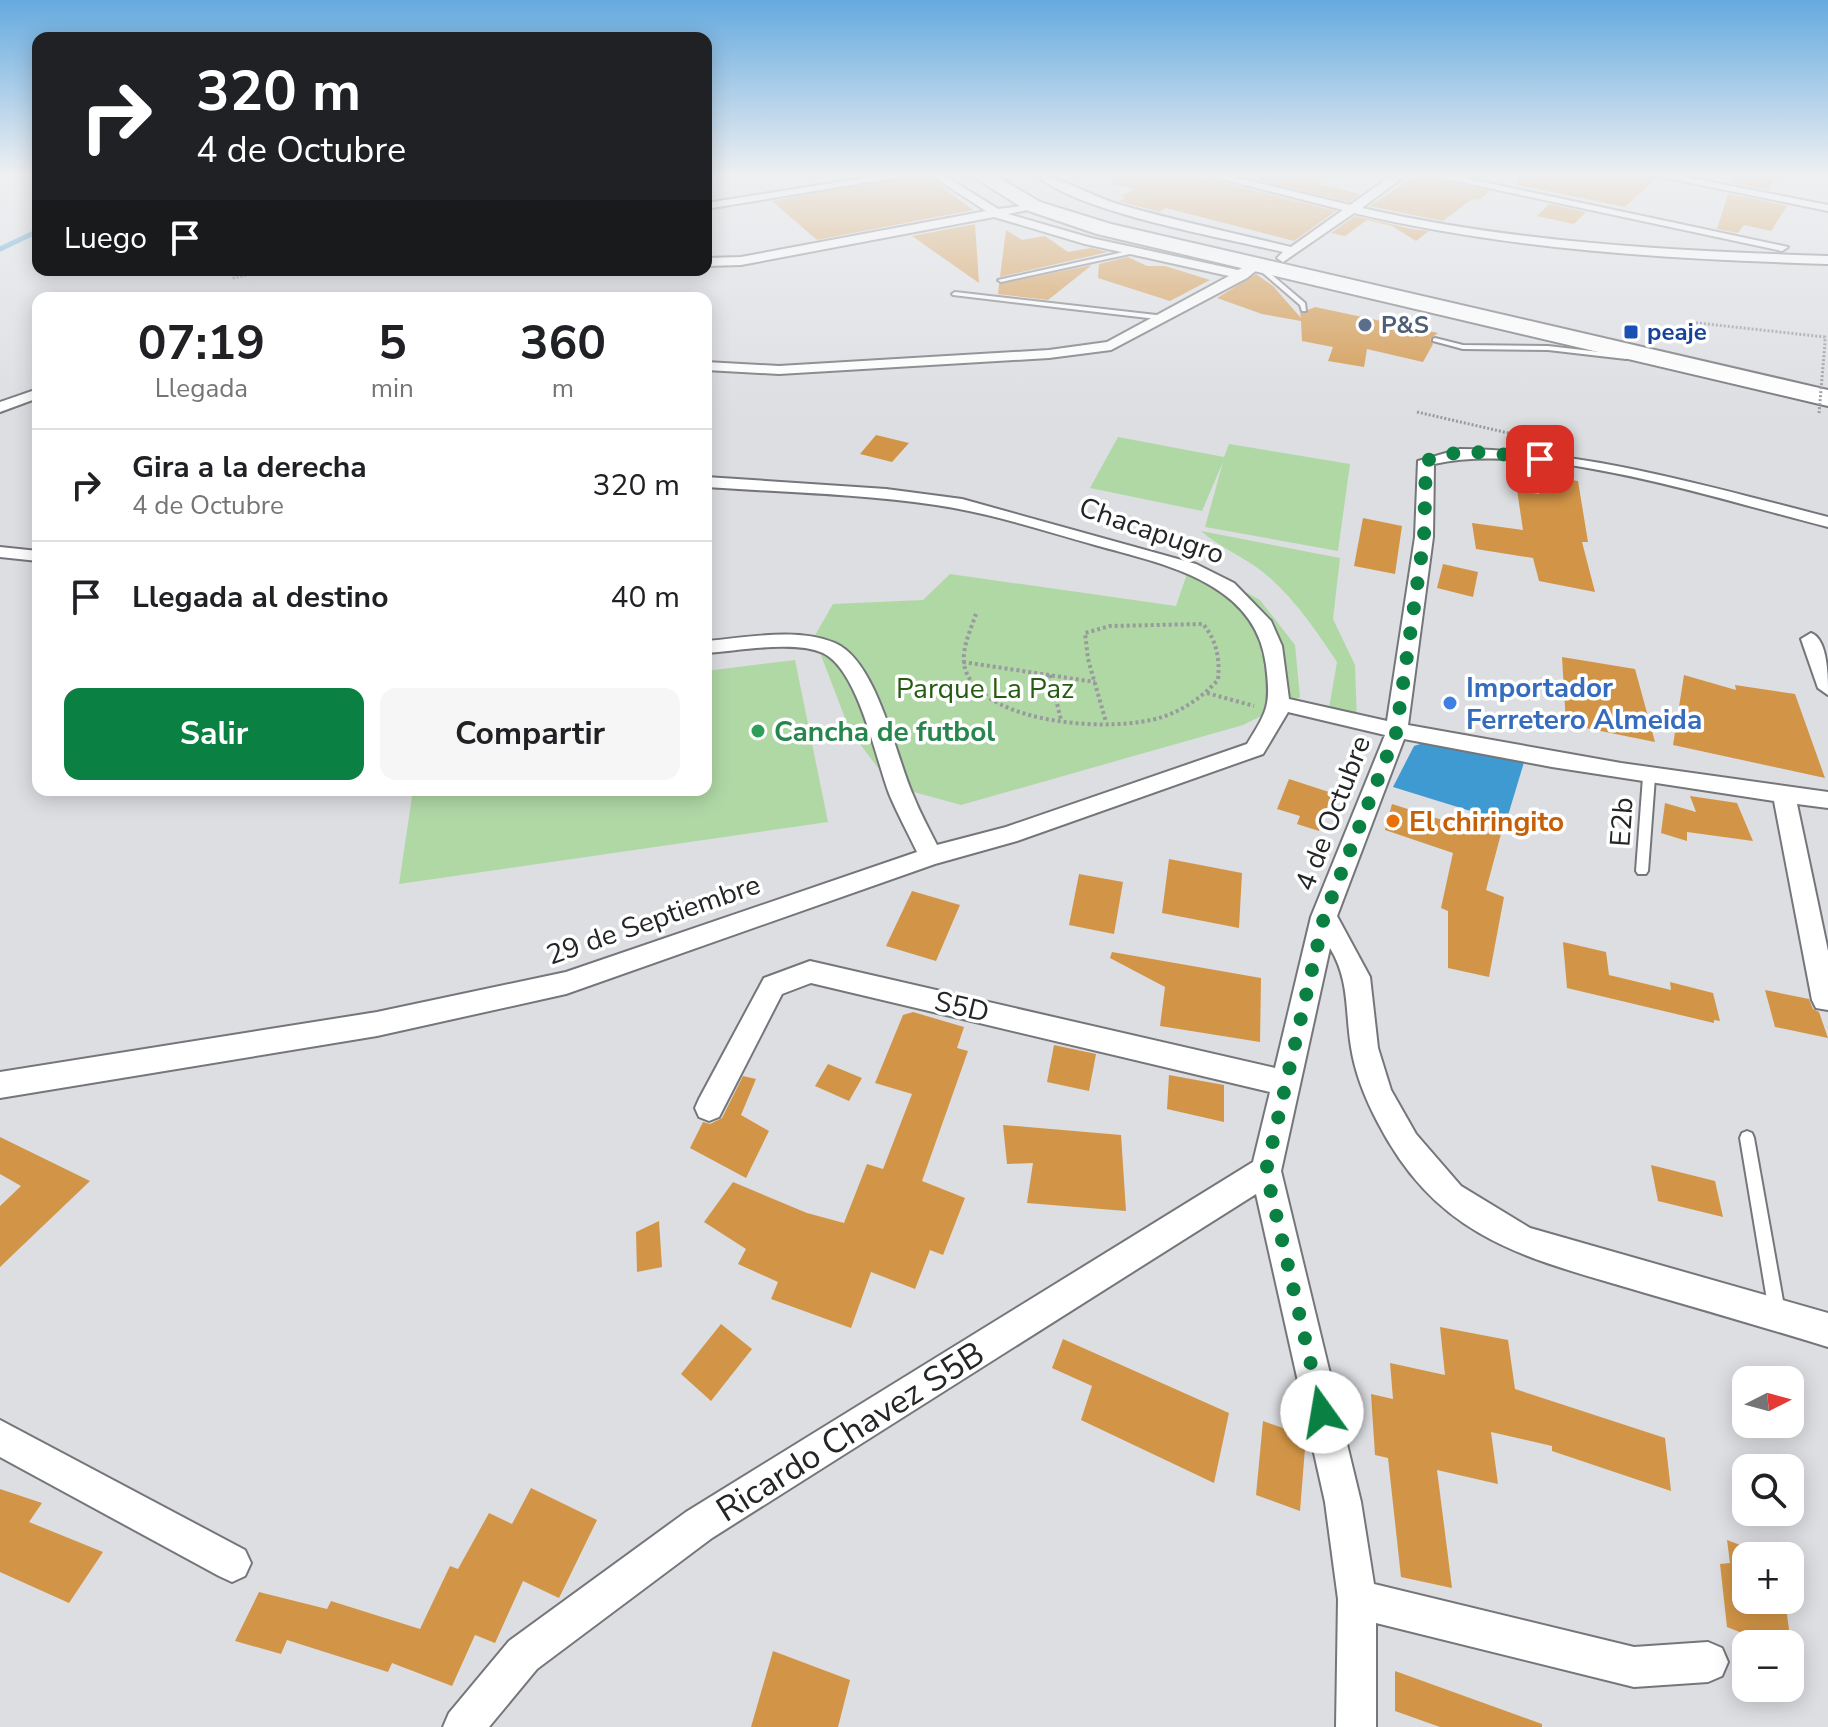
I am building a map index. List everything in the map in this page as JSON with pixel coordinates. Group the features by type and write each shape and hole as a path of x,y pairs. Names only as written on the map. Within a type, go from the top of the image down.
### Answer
{"highway":[{"path":"1196,255 1250,270 1750,354"},
{"path":"1288,255 1687,343 1824,405"}],"street":[{"path":"712,262 777,255"},
{"path":"1158,255 1250,270"},
{"path":"1666,255 1828,259"},
{"path":"1807,255 1828,259"},
{"path":"712,366 779,370 1049,354 1111,346 1250,270"},
{"path":"0,407 32,395"},
{"name":"4 de Octubre","path":"1356,1727 1357,1599 1343,1502 1266,1171 1324,917 1396,733 1424,537 1426,461 1443,454 1465,452 1572,463 1828,522"},
{"name":"Chacapugro","path":"712,482 913,497 956,504 1015,517 1200,572 1234,591 1259,617 1272,643 1278,708"},
{"path":"0,552 32,555"},
{"path":"1811,639 1828,688"},
{"path":"712,647 795,645 831,648 846,662 879,733 901,795 931,856"},
{"path":"1278,708 1396,733 1649,777 1828,800"},
{"name":"29 de Septiembre","path":"0,1085 377,1024 566,983 931,856 1009,835 1255,749 1278,708"},
{"path":"1784,794 1825,1000"},
{"path":"1324,917 1344,946 1358,978 1365,1053 1375,1086 1418,1159 1443,1189 1482,1219 1524,1242 1828,1330"},
{"name":"S5D","path":"709,1108 773,986 790,977 810,972 1285,1083"},
{"name":"Ricardo Chavez S5B","path":"463,1727 523,1655 699,1525 1266,1171"},
{"path":"0,1438 232,1563"},
{"path":"1357,1599 1634,1667 1708,1662"}],"lane":[{"path":"1001,280 1120,255"},
{"path":"1250,270 1303,304 1304,310"},
{"path":"955,294 1165,318"},
{"path":"1435,340 1463,347 1561,349 1687,343"},
{"name":"E2b","path":"1642,871 1649,777"},
{"path":"1747,1138 1778,1315"}],"path":[{"path":"233,276 255,276"},
{"path":"1687,343 1825,337 1824,405"},
{"path":"976,614 963,662 966,677 995,701 1017,712 1061,720 1106,722 1155,720 1194,704 1207,693 1218,680 1219,669 1216,644 1203,624 1110,626 1085,633 1106,722"},
{"path":"963,662 1095,682"},
{"path":"1050,675 1061,720"},
{"path":"1207,693 1278,708"}],"green space":[{"path":"1118,437 1224,457 1229,444 1350,464 1338,551 1205,527 1223,462 1202,511 1090,488"},
{"path":"1201,531 1340,558 1333,619 1355,665 1357,723 1328,714 1337,662 1302,612 1259,569"},
{"name":"Parque La Paz","path":"1191,562 1260,600 1295,645 1300,697 1243,725 961,805 892,786 850,731 814,637 833,604 923,600 950,574 1176,606"},
{"name":"Cancha de futbol","path":"795,660 828,822 399,884 412,796 712,796 712,670"}],"water":[{"path":"1430,741 1525,759 1506,822 1393,787 1414,746"}],"building":[{"path":"939,255 977,255 979,283"},
{"path":"1003,255 1097,255 1000,277"},
{"path":"1128,257 1147,266 1165,266 1210,280 1170,301 1098,278 1099,264"},
{"path":"1092,265 1048,300 998,294 999,284"},
{"path":"1256,274 1273,286 1301,318 1300,313 1315,307 1438,333 1430,339 1433,344 1423,362 1367,349 1364,367 1328,361 1333,347 1302,341 1301,321 1262,314 1217,298"},
{"path":"876,435 909,443 892,462 860,454"},
{"path":"1549,477 1578,481 1588,542 1582,542 1595,592 1539,581 1533,558 1476,549 1472,523 1523,530 1517,490 1539,494 1538,487 1551,489"},
{"path":"1363,518 1402,526 1395,574 1354,566"},
{"path":"1443,564 1478,572 1473,597 1437,588"},
{"path":"1562,657 1635,669 1655,742 1566,724"},
{"path":"1684,675 1736,690 1735,685 1795,694 1825,778 1673,745"},
{"path":"1289,779 1332,793 1319,831 1297,824 1300,816 1277,809"},
{"path":"1690,796 1737,803 1753,841 1687,832 1687,841 1661,833 1665,803 1696,812"},
{"path":"1392,804 1461,826 1463,817 1502,830 1486,890 1504,897 1489,977 1448,968 1448,911 1441,908 1453,853 1385,830"},
{"path":"1169,859 1242,873 1239,928 1162,913"},
{"path":"1079,874 1123,882 1114,934 1069,925"},
{"path":"912,891 960,905 936,961 886,946"},
{"path":"1563,942 1606,952 1609,975 1671,990 1670,982 1713,993 1720,1021 1714,1020 1714,1023 1567,988"},
{"path":"1112,952 1261,978 1260,1042 1160,1026 1165,987 1110,958"},
{"path":"1765,990 1809,999 1813,1009 1819,1012 1828,1038 1775,1027"},
{"path":"913,1012 964,1027 957,1048 968,1051 922,1181 965,1198 943,1255 930,1250 915,1289 871,1272 851,1328 771,1299 778,1282 738,1264 746,1249 704,1222 733,1182 807,1213 844,1223 867,1164 883,1169 912,1094 875,1083 903,1015"},
{"path":"1054,1045 1096,1054 1089,1091 1047,1082"},
{"path":"828,1064 862,1078 849,1101 815,1086"},
{"path":"1169,1075 1224,1085 1224,1122 1167,1109"},
{"path":"743,1076 756,1079 741,1115 769,1131 746,1178 690,1148 703,1122 710,1124 722,1118"},
{"path":"1003,1125 1121,1135 1126,1211 1027,1203 1033,1163 1007,1164"},
{"path":"0,1137 90,1181 0,1267 0,1206 21,1186 0,1174"},
{"path":"1651,1165 1715,1181 1723,1217 1658,1201"},
{"path":"659,1221 662,1267 637,1272 636,1232"},
{"path":"721,1324 752,1349 711,1401 681,1374"},
{"path":"1440,1327 1508,1340 1515,1389 1665,1438 1671,1491 1552,1451 1552,1446 1491,1432 1498,1484 1437,1470 1452,1588 1401,1577 1388,1458 1375,1455 1371,1394 1393,1399 1390,1363 1445,1375"},
{"path":"1063,1339 1229,1413 1214,1483 1081,1420 1092,1386 1052,1368"},
{"path":"1263,1421 1306,1436 1300,1511 1256,1495"},
{"path":"531,1488 597,1520 559,1598 523,1581 495,1643 475,1635 452,1686 392,1663 388,1672 287,1640 281,1654 235,1641 259,1592 327,1609 331,1601 420,1629 450,1566 458,1569 489,1513 512,1524"},
{"path":"0,1489 42,1503 29,1522 103,1552 69,1603 0,1572"},
{"path":"1727,1540 1732,1542 1732,1614 1787,1614 1789,1630 1735,1630 1727,1627 1720,1564 1730,1563"},
{"path":"773,1651 850,1680 838,1727 751,1727"},
{"path":"1395,1671 1542,1724 1542,1727 1440,1727 1395,1711"}],"place":[{"name":"P&S","path":"1365,325"},
{"name":"peaje","path":"1631,332"},
{"name":"Importador Ferretero Almeida","path":"1450,703"},
{"name":"Cancha de futbol","path":"758,731"},
{"name":"El chiringito","path":"1393,821"}],"route":[{"path":"1322,1412 1266,1171 1324,917 1366,802 1396,733 1424,537 1423,478 1426,461 1443,454 1465,452 1540,459"}]}
